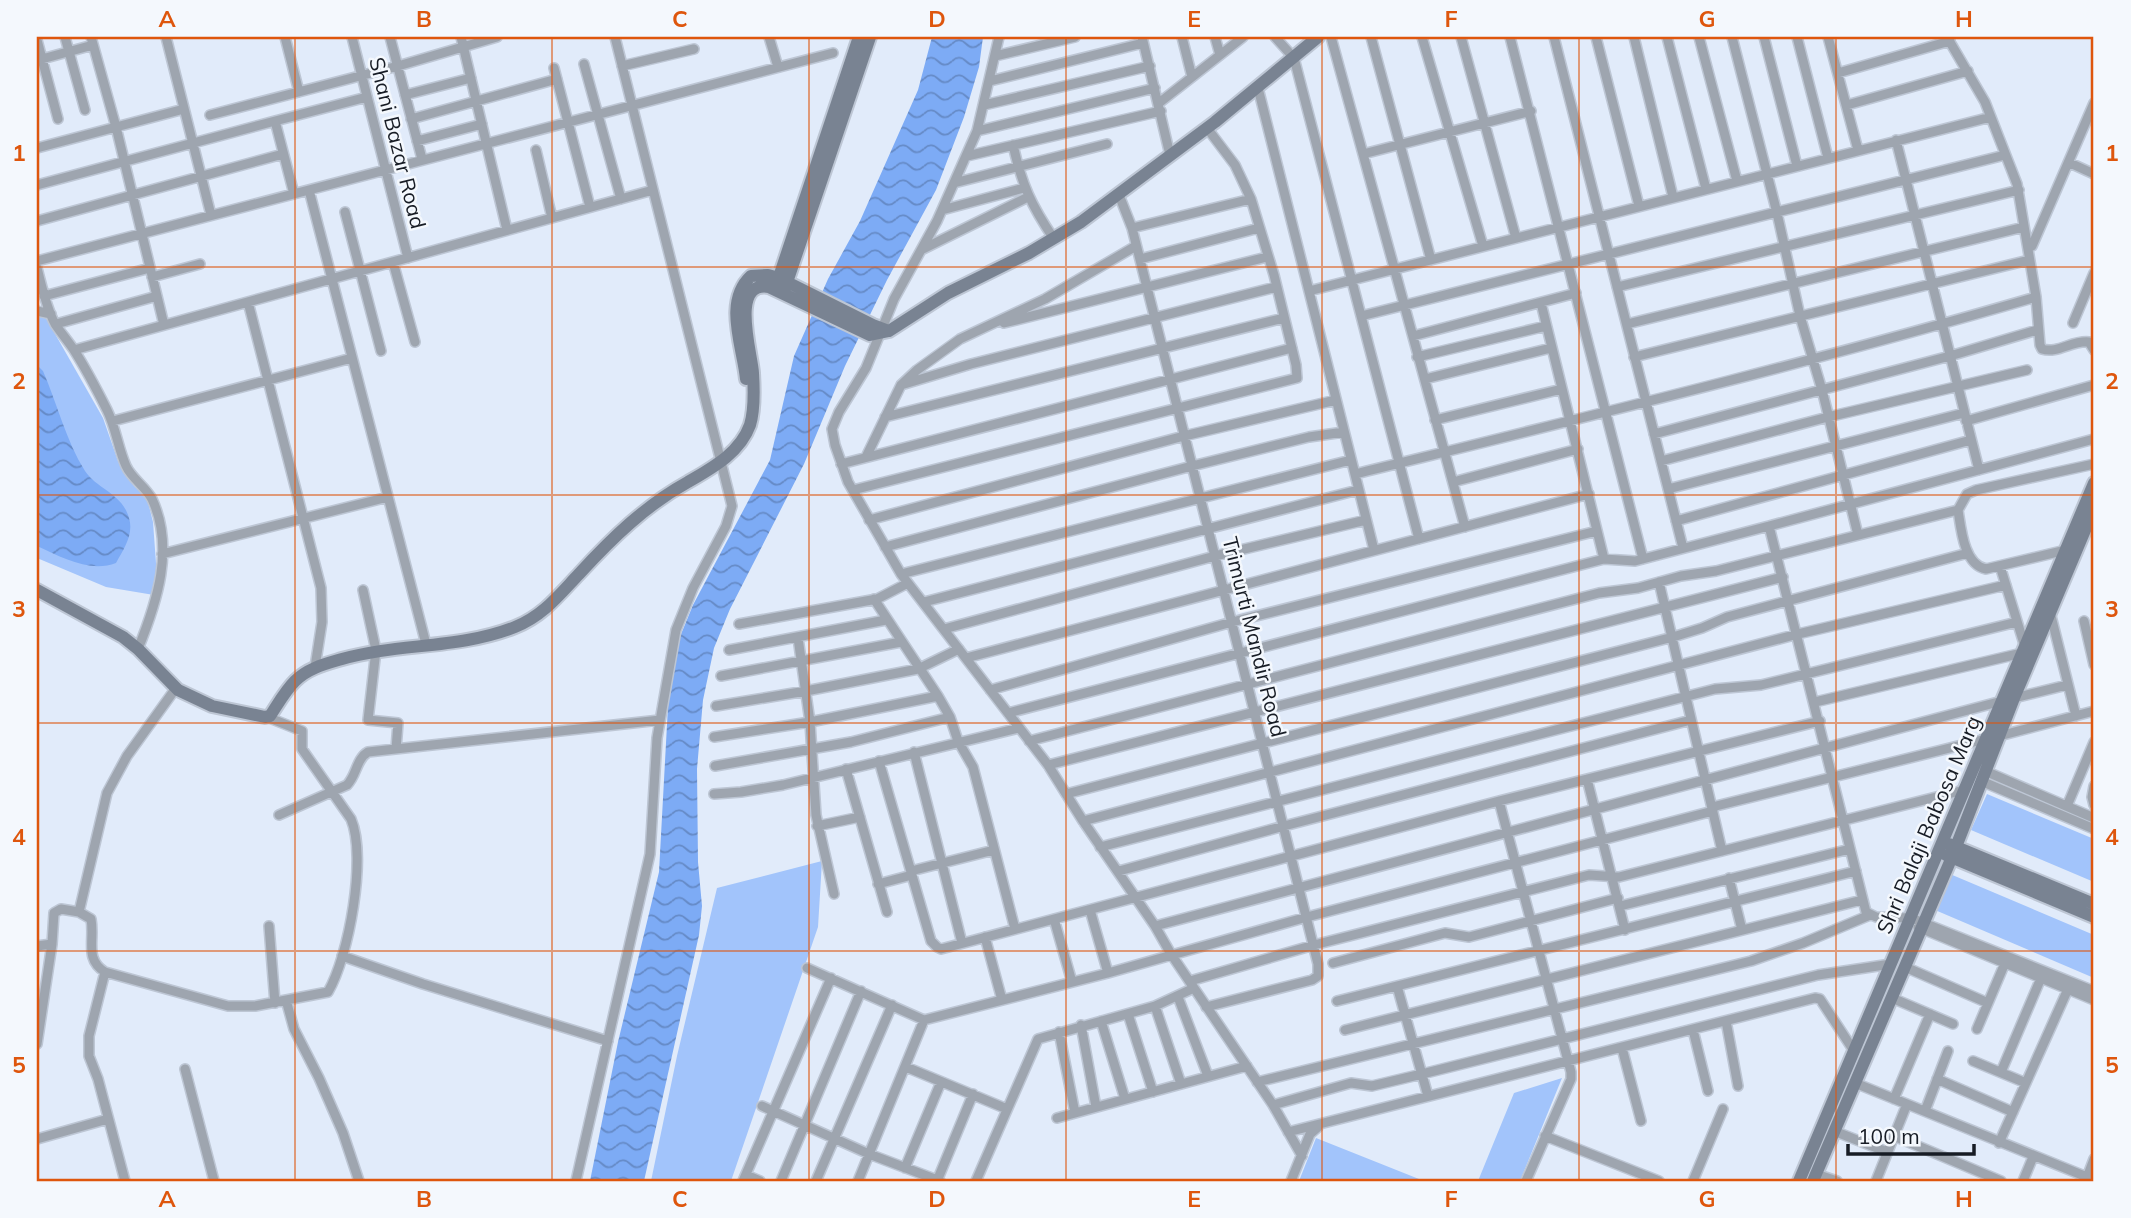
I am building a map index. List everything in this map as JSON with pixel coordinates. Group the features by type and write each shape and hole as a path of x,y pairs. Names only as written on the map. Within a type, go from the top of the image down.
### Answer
{"street":[{"path":"65,37 85,110"},
{"path":"166,37 211,215"},
{"path":"285,37 299,92"},
{"name":"Shani Bazar Road","path":"352,37 408,258"},
{"path":"390,37 422,159"},
{"path":"210,115 398,66 462,41 498,37"},
{"path":"576,1181 650,854 660,720 668,664 682,610 731,515 732,506 615,37"},
{"path":"769,37 778,67"},
{"path":"781,286 859,37"},
{"path":"781,286 870,37"},
{"path":"999,37 984,105 967,156 942,210 894,299 866,368 850,391 832,429 841,464 869,520 901,574 1048,765 1273,1105 1302,1156"},
{"path":"995,56 1075,37"},
{"path":"1182,37 1192,77"},
{"path":"1215,37 1220,55"},
{"path":"967,156 1160,107 1192,77 1243,37"},
{"path":"1275,37 1293,58 1419,538"},
{"path":"879,331 1054,239 1119,195 1207,128 1318,37"},
{"path":"1331,37 1465,527"},
{"path":"1371,37 1431,260"},
{"path":"1422,37 1483,246"},
{"path":"1461,37 1516,238"},
{"path":"1510,37 1643,559"},
{"path":"1554,37 1683,548"},
{"path":"1596,37 1639,206"},
{"path":"1634,37 1673,197"},
{"path":"1667,37 1706,189"},
{"path":"1699,37 1737,181"},
{"path":"1732,37 1800,316 1822,390 1858,535"},
{"path":"1764,37 1797,166"},
{"path":"1797,37 1828,158"},
{"path":"1828,37 1858,150"},
{"path":"1838,73 1949,39 1980,93 2019,190 2036,297 2040,345 2047,351 2082,341 2089,342 2094,350"},
{"path":"37,40 58,119"},
{"path":"990,81 1143,40 1170,155"},
{"path":"42,59 69,52 92,41 133,194 164,325"},
{"path":"462,41 506,230"},
{"path":"622,66 694,49"},
{"path":"37,261 834,53"},
{"path":"584,64 621,199"},
{"path":"984,105 1150,66"},
{"path":"554,68 590,207"},
{"path":"1847,105 1968,71"},
{"path":"405,95 471,78"},
{"path":"411,119 557,79"},
{"path":"977,131 1155,88"},
{"path":"1258,88 1374,551"},
{"path":"37,185 367,97"},
{"path":"2032,246 2094,103"},
{"path":"37,148 184,109"},
{"path":"1363,154 1531,111"},
{"path":"1309,291 1991,117"},
{"path":"275,121 294,194"},
{"path":"417,141 482,124"},
{"path":"853,490 1297,378 1292,348 1251,199 1235,165 1207,128"},
{"path":"1896,140 1979,470"},
{"path":"954,183 1107,144"},
{"path":"1013,145 1026,193 1054,239"},
{"path":"536,150 552,218"},
{"path":"37,221 283,154"},
{"path":"1361,316 2005,155"},
{"path":"2070,163 2094,174"},
{"path":"309,190 426,645"},
{"path":"74,350 653,190"},
{"path":"1617,287 2019,190"},
{"path":"942,210 1026,193"},
{"path":"922,249 1026,193"},
{"name":"Trimurti Mandir Road","path":"1119,195 1140,259 1292,855 1319,973 1317,979 1206,1007"},
{"path":"1132,228 1251,199"},
{"path":"345,212 381,351"},
{"path":"1627,324 2024,227"},
{"path":"1140,259 1259,228"},
{"path":"866,457 901,385 917,370 960,339 1045,299 1136,246"},
{"path":"979,329 1267,257"},
{"path":"1634,357 2029,260"},
{"path":"393,262 415,342"},
{"path":"44,296 200,264"},
{"path":"37,268 51,314 113,421 127,468 152,500 157,516 162,554 161,582 153,612 138,649"},
{"path":"2073,323 2094,273"},
{"path":"267,717 293,683 315,667 376,650 493,634 530,620 550,606 578,574 649,505 721,462 749,428 754,397 752,357 745,324 747,303 754,290 764,286 781,286 879,331"},
{"path":"901,385 1276,287"},
{"path":"1413,336 1576,293"},
{"path":"56,324 157,296"},
{"path":"1354,474 1646,403 1942,325 2036,297"},
{"path":"248,302 321,588 323,606 315,667"},
{"path":"1541,303 1604,559"},
{"path":"37,311 51,314"},
{"path":"885,417 1284,318"},
{"path":"1418,357 1546,326"},
{"path":"1654,434 1950,356 2037,330"},
{"path":"841,464 1292,348"},
{"path":"1425,379 1551,348"},
{"path":"113,421 352,358"},
{"path":"1661,461 1828,417 2027,370"},
{"path":"1668,489 1835,446 2094,385"},
{"path":"1435,419 1562,390"},
{"path":"869,520 1184,436 1336,400"},
{"path":"885,547 1192,466 1309,437 1344,432"},
{"path":"1008,713 1604,559 1643,559 2094,439"},
{"path":"1676,521 1971,440"},
{"path":"1453,482 1578,449"},
{"path":"901,574 1351,460"},
{"path":"2066,550 1986,569 1978,568 1968,553 1958,510 1967,494 2094,464"},
{"name":"Shri Balaji Babosa Marg","path":"2008,700 2024,650 2094,483"},
{"path":"924,602 1358,490"},
{"path":"965,658 1589,494"},
{"path":"162,554 388,498"},
{"name":"Shri Balaji Babosa Marg","path":"1799,1181 1964,790 1992,738 2094,509"},
{"path":"1030,741 1247,682 1599,593 1638,588 1958,510"},
{"path":"944,629 1215,556 1366,520"},
{"path":"1769,526 1820,721 1862,900 1870,915"},
{"path":"990,690 1232,622 1597,531"},
{"path":"1066,794 1673,636 1727,617 1968,553"},
{"path":"1815,702 2024,650 2000,566"},
{"path":"1048,765 1783,577"},
{"path":"1659,582 1723,851"},
{"path":"739,624 874,599 908,583"},
{"path":"1083,821 1798,634 2006,584"},
{"path":"37,590 109,629 138,649 176,688 212,706 267,717 302,731 302,749 351,819 358,845 355,896 341,956 328,992 255,1006 228,1006 105,972 94,964 91,956 92,919 79,912 55,910 37,1044"},
{"path":"363,590 376,650 368,720 398,723 396,749"},
{"path":"874,599 938,696 977,778 1015,929"},
{"path":"2050,612 2076,716"},
{"path":"729,650 886,620"},
{"path":"2084,621 2094,665"},
{"path":"1100,846 1715,689 1746,687 1807,674 2017,622"},
{"path":"798,638 810,722 817,826 834,894"},
{"path":"721,676 901,642"},
{"path":"716,706 918,668 959,649"},
{"path":"1156,926 2067,685"},
{"path":"79,912 107,793 127,756 176,688"},
{"path":"714,737 810,722 938,696"},
{"path":"807,968 924,1020 1108,973 1833,776 2094,711"},
{"path":"715,766 812,750 950,717"},
{"path":"279,815 351,782 363,754 660,720"},
{"path":"1119,871 1284,825 1691,720"},
{"path":"879,761 934,944 941,949 1499,801 1820,721"},
{"path":"714,794 757,790 814,778 1020,727"},
{"name":"Shri Balaji Babosa Marg","path":"1814,1177 1954,852 1983,776 1992,738"},
{"path":"2067,806 2094,742"},
{"path":"914,752 962,943"},
{"path":"846,769 887,912"},
{"path":"1983,776 2094,818"},
{"path":"1983,776 2094,829"},
{"path":"1587,779 1625,930"},
{"path":"2094,786 2094,805"},
{"path":"976,1181 1038,1039 1155,1006 1178,997 1192,984 1314,945 1597,873 1612,877 1964,790"},
{"path":"1499,801 1564,1040 1571,1079 1526,1181"},
{"path":"817,826 860,817"},
{"path":"1940,847 2094,904"},
{"path":"1333,963 1445,933 1469,937 1850,849"},
{"path":"878,884 994,850"},
{"path":"1954,852 2094,917"},
{"path":"1337,1001 1856,871"},
{"path":"1729,878 1742,930"},
{"path":"1345,1030 1862,900"},
{"path":"1090,910 1108,973"},
{"path":"1257,1082 1751,961 1870,915 1908,920 2094,990"},
{"path":"1054,919 1072,982"},
{"path":"269,926 275,1003"},
{"path":"1923,926 2094,1000"},
{"path":"985,936 1002,1000"},
{"path":"37,946 52,944"},
{"path":"341,956 608,1041"},
{"path":"1977,1029 2005,963"},
{"path":"1273,1105 1351,1083 1372,1086 1818,975 1891,964"},
{"path":"1905,967 1988,1003"},
{"path":"105,972 88,1050 125,1181"},
{"path":"760,1181 745,1178 831,978"},
{"path":"2001,1073 2040,978"},
{"path":"1397,985 1428,1096"},
{"path":"1999,1143 2068,989"},
{"path":"781,1181 861,991"},
{"path":"1178,997 1208,1076"},
{"path":"1892,998 1953,1024"},
{"path":"1288,1132 1815,999 1820,999 1854,1051"},
{"path":"286,1000 294,1030 343,1133 359,1181"},
{"path":"816,1181 892,1005"},
{"path":"1155,1006 1181,1084"},
{"path":"1128,1014 1153,1092"},
{"path":"1894,1098 1930,1014"},
{"path":"858,1181 924,1020"},
{"path":"1101,1021 1125,1099"},
{"path":"1726,1021 1738,1086"},
{"path":"1081,1026 1096,1107"},
{"path":"1693,1030 1708,1091"},
{"path":"1059,1032 1075,1113"},
{"path":"1622,1048 1642,1121"},
{"path":"1924,1111 1948,1051"},
{"path":"1973,1061 2026,1083"},
{"path":"1057,1118 1247,1066"},
{"path":"906,1067 1007,1109"},
{"path":"185,1069 214,1181"},
{"path":"1937,1079 2013,1112"},
{"path":"905,1168 942,1082"},
{"path":"1855,1083 2086,1179 2094,1160"},
{"path":"762,1106 869,1154 938,1181 973,1094"},
{"path":"1876,1181 1907,1104"},
{"path":"1693,1181 1723,1109"},
{"path":"37,1139 108,1119"},
{"path":"1291,1181 1310,1135 1319,1126"},
{"path":"1834,1131 1887,1152"},
{"path":"1545,1136 1659,1181"},
{"path":"1894,1136 2001,1181"},
{"path":"2023,1181 2033,1157"},
{"path":"1814,1177 1836,1181"}],"shaded area":[{"path":"37,316 46,318 103,418 118,461 134,486 147,498 153,522 157,577 154,595 106,587 37,558"},
{"path":"1987,794 2094,839 2094,882 1971,830"},
{"path":"822,861 818,927 731,1181 651,1181 677,1056 717,888"},
{"path":"1950,874 2094,935 2094,978 1935,910"},
{"path":"1562,1078 1520,1181 1478,1181 1514,1093"},
{"path":"1316,1138 1424,1181 1299,1181"}],"water":[{"path":"932,37 983,37 979,67 964,117 936,190 887,280 845,366 804,464 730,609 714,648 703,700 697,769 698,862 702,906 699,935 644,1181 590,1181 618,1042 659,872 669,688 677,644 693,605 770,460 794,356 828,279 860,221 918,90"},
{"path":"37,365 43,371 67,435 85,471 126,510 130,524 129,536 116,563 106,566 86,565 37,546"}]}
